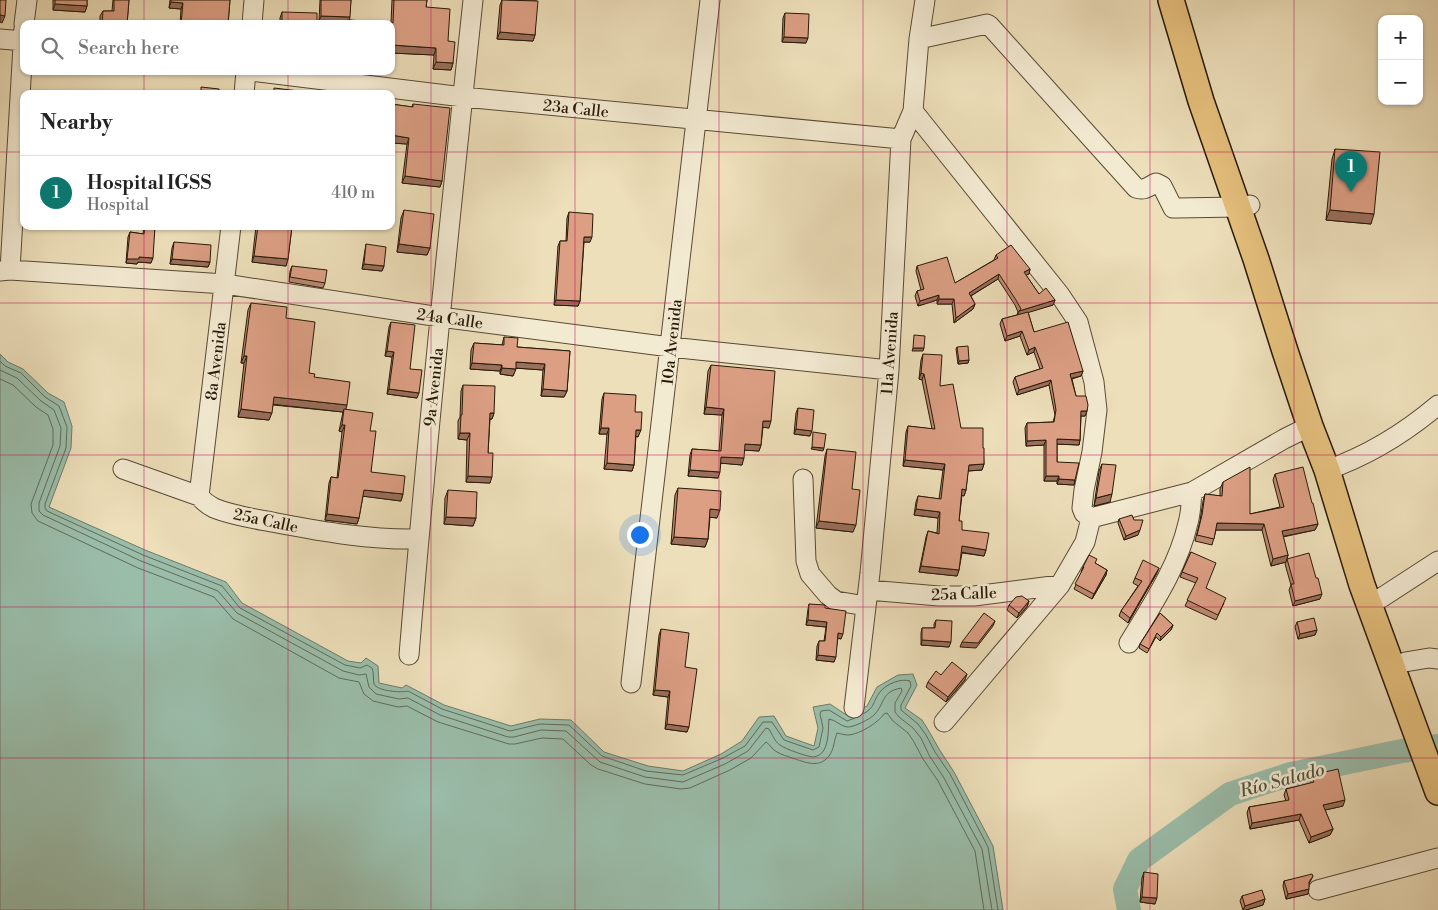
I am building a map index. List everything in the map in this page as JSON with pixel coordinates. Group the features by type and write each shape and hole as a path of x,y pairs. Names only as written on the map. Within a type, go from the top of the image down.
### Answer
{"main road":[{"path":"1171,0 1201,101 1244,206 1268,255 1334,468 1362,585 1431,747"},
{"path":"1184,0 1244,206 1256,259 1285,351 1310,426 1334,468 1405,662 1431,747 1436,788"}],"street":[{"path":"25,20 27,0"},
{"path":"252,20 254,0"},
{"name":"9a Avenida","path":"409,655 418,539 473,0"},
{"name":"10a Avenida","path":"631,683 710,0"},
{"name":"11a Avenida","path":"854,708 867,598 889,370 901,139 913,111 919,39 925,0"},
{"path":"919,39 983,24 990,26 1136,188 1141,190 1156,183 1159,184 1162,186 1173,208 1244,206"},
{"path":"0,39 20,34"},
{"path":"5,270 21,75"},
{"path":"244,90 246,75"},
{"name":"23a Calle","path":"284,75 463,97 901,139"},
{"path":"913,111 1060,295 1078,322 1094,382 1097,410 1092,452 1084,490 1082,508 1084,513 1091,518 1192,492 1310,426"},
{"name":"8a Avenida","path":"199,496 231,230"},
{"name":"24a Calle","path":"5,270 225,284 440,317 670,347 889,370"},
{"path":"1334,468 1369,452 1420,420 1438,404"},
{"name":"25a Calle","path":"122,469 199,496 213,507 260,520 326,532 393,540 418,539"},
{"name":"25a Calle","path":"803,479 806,561 810,574 828,595 836,601 867,598 974,596 1060,585"},
{"path":"1129,643 1165,585 1182,545 1189,522 1192,492"},
{"path":"944,722 1060,585 1085,542 1091,518"},
{"path":"1380,598 1438,561"},
{"path":"1405,662 1430,658 1438,659"},
{"path":"1318,890 1438,858"}],"water":[{"path":"0,354 8,362 23,369 48,393 64,402 72,426 71,448 49,507 145,550 226,582 242,603 348,661 361,663 366,658 378,666 379,683 402,688 406,685 444,705 511,726 540,719 571,720 604,752 648,766 683,771 721,754 742,741 759,717 774,716 786,736 814,746 818,728 813,707 830,704 848,716 867,706 877,687 898,675 913,674 917,685 905,708 922,720 954,772 993,846 1003,910 0,910"}],"building":[{"path":"0,0 6,0 5,16 0,15"},
{"path":"55,0 87,0 87,6 55,4"},
{"path":"114,0 129,0 127,20 102,20 103,11 114,11"},
{"path":"171,0 230,0 228,20 181,20 183,3 171,2"},
{"path":"321,0 351,0 350,17 321,16"},
{"path":"394,0 427,0 426,7 450,9 448,41 455,42 453,63 436,62 436,48 395,45 395,20 393,20"},
{"path":"502,0 538,1 535,35 500,32"},
{"path":"282,12 317,13 317,20 282,20"},
{"path":"785,13 809,14 808,38 784,37"},
{"path":"201,87 219,89 219,90 201,90"},
{"path":"274,88 291,90 274,90"},
{"path":"413,104 450,108 442,181 405,176 409,138 395,136 395,105 413,107"},
{"path":"1335,149 1380,152 1374,214 1330,210"},
{"path":"404,210 434,214 430,248 399,244"},
{"path":"569,212 593,214 592,237 584,237 580,301 556,300 560,241 567,241"},
{"path":"144,230 155,230 153,258 139,257 139,259 127,259 130,232 144,234"},
{"path":"257,230 292,230 288,259 254,256"},
{"path":"174,242 211,245 210,262 172,259"},
{"path":"366,244 386,247 384,266 364,264"},
{"path":"1011,245 1030,269 1024,272 1039,294 1046,288 1055,300 1019,311 1021,309 999,274 969,293 975,304 956,318 954,299 939,299 939,295 920,301 917,291 924,289 917,266 947,257 955,283 998,258 996,255"},
{"path":"292,266 327,270 325,283 290,277"},
{"path":"251,303 287,307 286,318 315,322 309,373 315,374 314,377 350,382 347,405 274,397 272,413 241,409 247,356 244,356"},
{"path":"1028,312 1034,332 1068,322 1083,371 1070,374 1076,396 1086,396 1088,405 1087,411 1081,411 1080,440 1057,439 1057,462 1079,463 1075,480 1059,479 1059,476 1046,476 1046,440 1027,441 1027,423 1054,422 1056,410 1051,380 1019,390 1015,377 1043,368 1035,347 1029,350 1022,331 1007,336 1002,319"},
{"path":"391,322 415,325 410,369 422,370 419,393 389,389 394,352 387,351"},
{"path":"914,335 925,336 924,348 913,348"},
{"path":"504,337 518,338 517,347 570,351 567,391 543,389 545,364 516,362 516,369 502,368 502,365 472,363 474,343 504,345"},
{"path":"968,346 969,360 959,361 957,347"},
{"path":"923,354 942,355 940,386 953,384 961,428 983,428 984,464 969,465 966,490 962,489 959,521 962,521 962,530 989,533 986,550 962,546 959,570 921,566 928,531 939,534 940,512 916,509 918,496 941,499 945,464 905,460 908,426 935,429 924,374 921,373"},
{"path":"711,365 775,371 771,421 763,421 761,445 745,444 744,458 721,457 720,472 690,470 692,449 721,451 724,409 706,407"},
{"path":"463,385 495,386 494,413 490,413 488,453 493,453 492,477 468,476 470,433 460,433"},
{"path":"604,393 636,395 635,412 642,412 641,430 636,430 634,465 607,463 609,428 601,428"},
{"path":"798,408 814,410 812,431 796,429"},
{"path":"344,409 373,413 370,431 376,431 371,472 405,476 403,494 364,490 359,518 327,514 331,477 338,478 345,425 342,425"},
{"path":"813,432 826,434 824,448 812,447"},
{"path":"827,449 856,452 852,489 860,490 856,525 819,521"},
{"path":"1102,464 1116,465 1112,494 1096,498"},
{"path":"1250,467 1250,514 1284,507 1275,474 1303,467 1318,524 1282,531 1288,555 1273,559 1264,524 1217,523 1214,539 1197,535 1205,494 1222,496 1223,482"},
{"path":"678,488 721,491 720,510 710,509 708,539 674,537"},
{"path":"448,490 477,492 476,518 446,517"},
{"path":"1132,515 1134,520 1143,520 1140,530 1126,536 1119,519"},
{"path":"1191,552 1216,563 1206,588 1226,598 1218,615 1187,600 1198,578 1182,572"},
{"path":"1309,553 1322,594 1295,601 1291,584 1294,584 1287,559"},
{"path":"1089,555 1097,559 1095,563 1107,570 1094,594 1075,584"},
{"path":"1143,560 1159,568 1130,618 1121,611 1142,581 1135,578"},
{"path":"1022,596 1029,601 1019,613 1009,605 1016,597"},
{"path":"809,604 825,605 825,608 846,611 843,634 838,633 836,657 818,655 819,641 825,641 827,622 808,620"},
{"path":"984,613 995,621 978,643 962,642"},
{"path":"1160,613 1173,625 1161,637 1157,633 1149,649 1140,644"},
{"path":"1314,618 1317,630 1300,634 1297,622"},
{"path":"936,620 952,621 951,642 922,640 922,628 935,628"},
{"path":"661,629 689,633 685,667 697,669 689,727 667,724 670,691 655,690"},
{"path":"952,662 967,674 948,697 928,682 936,671 941,675"},
{"path":"1338,769 1345,800 1323,805 1333,829 1311,837 1301,814 1252,823 1249,807 1289,800 1286,789 1314,782 1312,775"},
{"path":"1144,872 1158,874 1157,898 1142,897"},
{"path":"1312,874 1309,889 1288,894 1284,881"},
{"path":"1262,890 1265,899 1245,906 1242,896"}],"waterway":[{"name":"Río Salado","path":"1129,910 1125,889 1139,860 1230,794 1291,774 1402,751 1438,746"}],"place":[{"name":"Hospital IGSS","path":"1351,192"}]}
